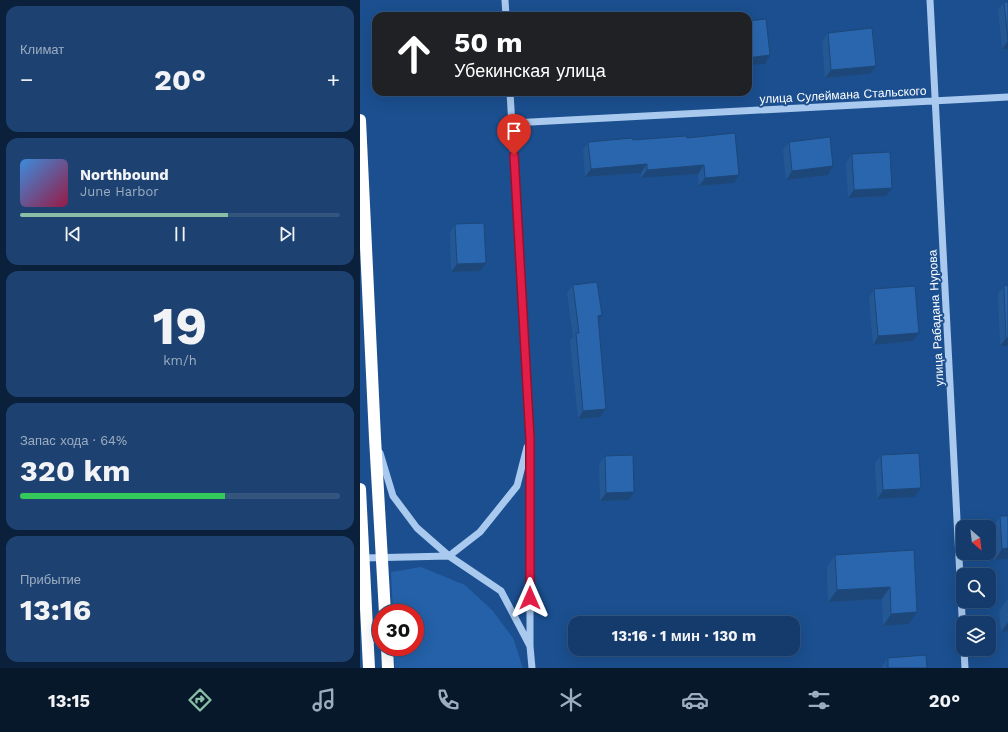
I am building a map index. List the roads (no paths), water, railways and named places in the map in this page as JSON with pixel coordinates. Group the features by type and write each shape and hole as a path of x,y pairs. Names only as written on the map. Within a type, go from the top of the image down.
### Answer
{"highway":[{"path":"360,120 385,604"},
{"path":"360,489 362,559 369,668"},
{"path":"387,656 388,668"}],"street":[{"path":"505,0 506,12"},
{"name":"улица Рабадана Нурова","path":"930,0 962,616"},
{"path":"510,96 530,439 530,646 532,668"},
{"name":"улица Сулеймана Стальского","path":"512,123 1008,97"},
{"path":"375,438 393,496 417,528 449,556 501,591 530,646"},
{"path":"362,559 449,556 480,532 517,486 530,439"},
{"path":"964,656 965,668"}]}
